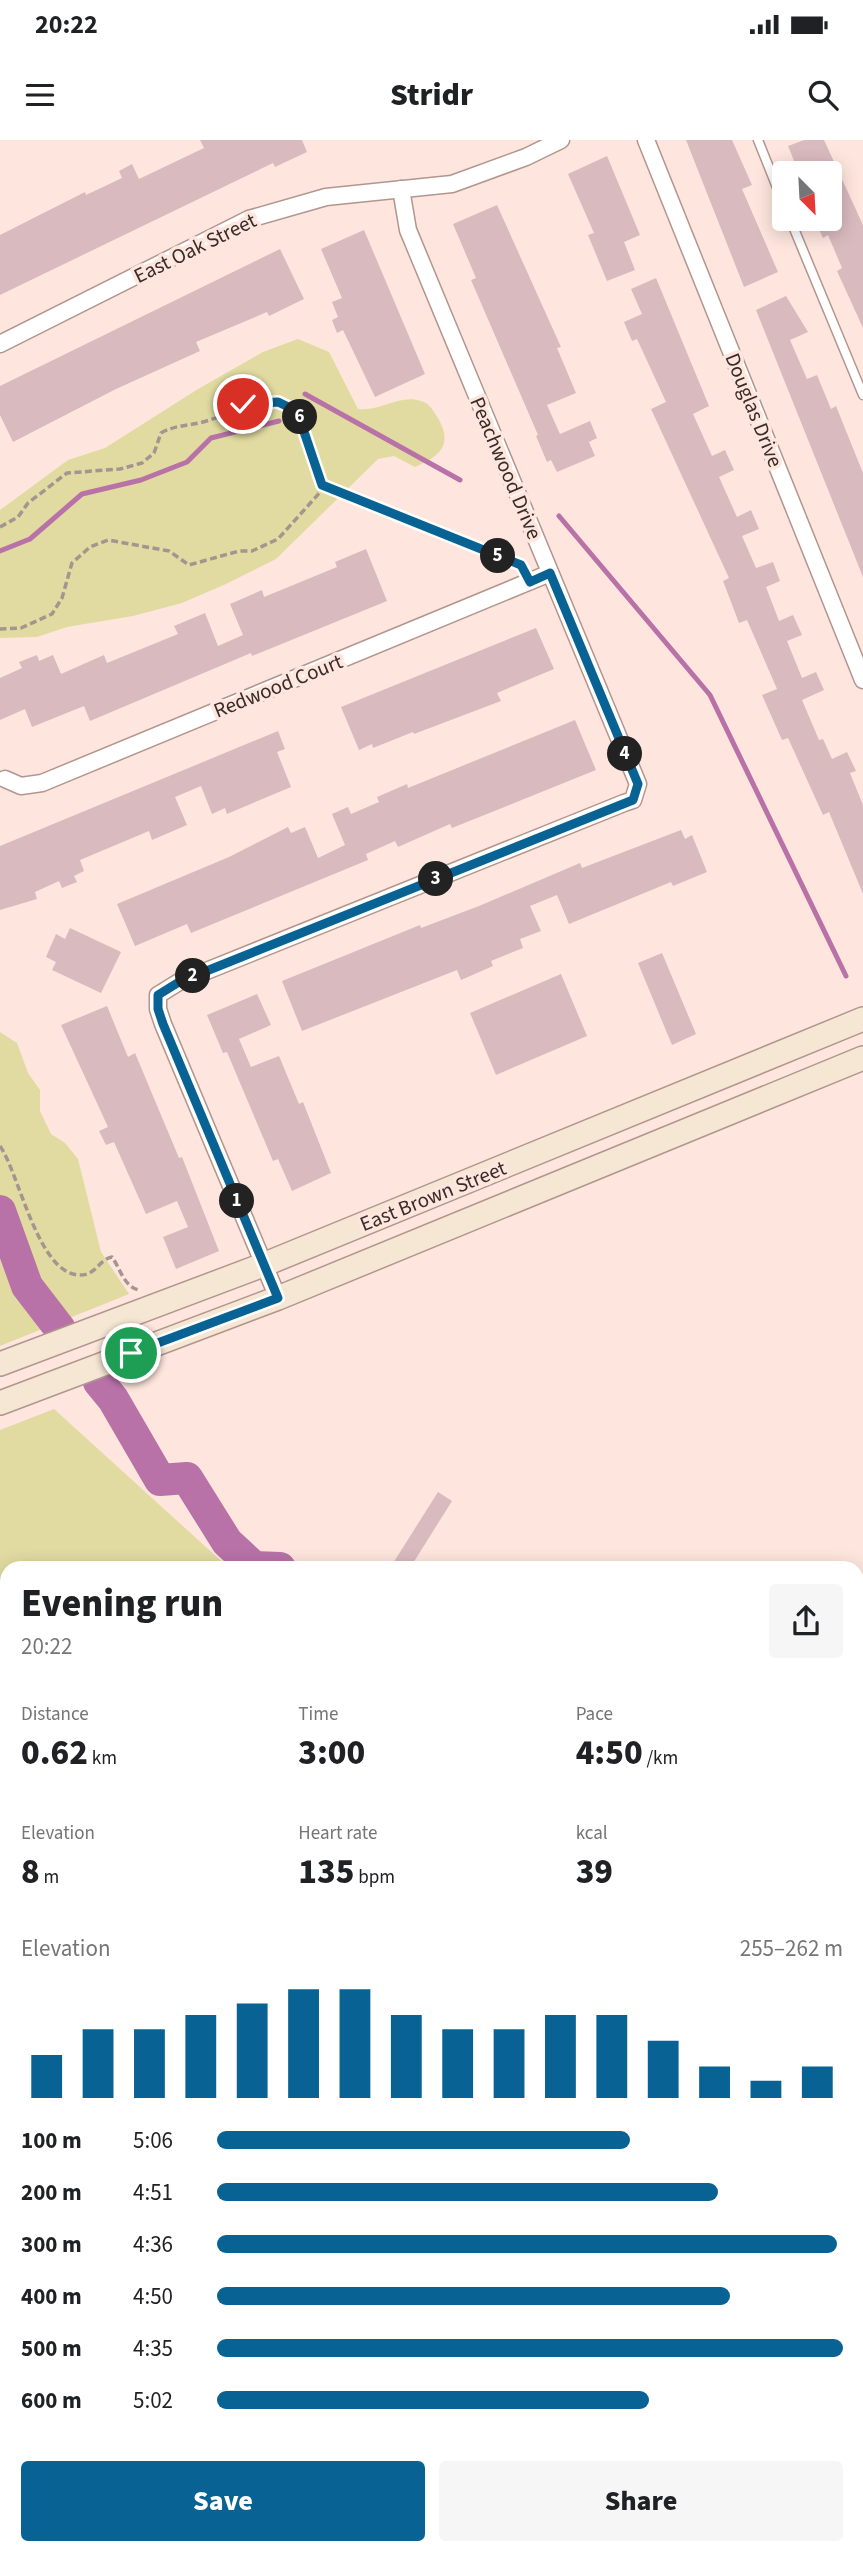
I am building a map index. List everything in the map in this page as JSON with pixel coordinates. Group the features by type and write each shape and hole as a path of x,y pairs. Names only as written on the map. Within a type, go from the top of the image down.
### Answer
{"main road":[{"name":"East Brown Street","path":"0,1364 264,1265 863,1019"},
{"name":"East Brown Street","path":"0,1403 278,1298 863,1058"},
{"path":"506,1166 520,1200"}],"street":[{"name":"East Oak Street","path":"0,344 249,219 326,197 452,184 526,157 561,140"},
{"name":"Douglas Drive","path":"646,140 863,680"},
{"name":"Peachwood Drive","path":"264,1265 163,1024 158,1009 158,995 189,978 633,800 638,784 408,230 401,189"},
{"name":"Redwood Court","path":"5,779 21,786 43,783 550,573"},
{"path":"264,1265 278,1298"}],"lane":[{"path":"758,140 772,175"},
{"path":"795,231 863,395"}],"path":[{"path":"0,527 18,517 28,503 67,473 120,469 142,463 154,453 161,433 173,426 200,423 243,404 278,402 297,411 323,489 278,540 252,551 239,551 189,565 169,551 107,540 90,547 72,564 62,598 51,614 21,628 0,629"},
{"path":"322,485 521,565 530,582"},
{"path":"0,1146 41,1239 56,1264 68,1273 92,1273 106,1258 112,1257 133,1289 143,1291"}],"shaded area":[{"path":"298,339 329,352 358,409 413,399 428,405 444,433 444,441 438,453 415,467 394,456 378,459 276,559 182,603 133,616 67,627 37,637 0,638 0,510 68,460 105,448 198,389 263,352"},
{"path":"0,1032 17,1043 28,1073 40,1090 40,1111 51,1134 65,1143 78,1159 101,1252 129,1294 0,1346"},
{"path":"54,1409 221,1561 0,1561 0,1430"}],"building":[{"path":"200,140 302,140 307,152 275,167 273,163 0,295 0,235 85,192 86,195 122,178 119,171 132,164 139,179 204,148"},
{"path":"686,140 732,140 752,185 742,189 778,272 744,287"},
{"path":"804,140 824,140 834,161 794,161 788,146"},
{"path":"607,156 640,235 624,242 635,270 607,281 588,235 594,233 568,174"},
{"path":"842,179 863,225 863,328 837,271 842,268 828,235 823,238 820,231 842,231"},
{"path":"497,205 561,347 557,348 576,393 547,405 560,434 590,421 597,438 589,442 595,456 557,472 551,460 547,462 536,436 538,435 471,280 476,278 453,224"},
{"path":"364,230 425,374 375,397 343,330 337,333 332,320 338,317 332,302 342,298 321,249"},
{"path":"280,249 304,299 269,316 267,312 196,342 200,351 116,389 13,442 0,415 0,386"},
{"path":"656,278 709,406 693,414 712,456 725,450 734,470 719,477 737,517 751,510 759,529 742,536 756,568 773,562 780,581 766,587 779,621 793,615 802,635 787,641 802,678 816,672 824,690 802,700 819,740 823,739 832,759 847,752 856,771 850,773 863,805 863,894 829,812 823,815 788,738 782,740 762,695 777,689 747,620 739,623 723,581 729,578 651,409 666,402 637,339 632,341 624,322 642,314 631,289"},
{"path":"786,296 808,332 790,340 807,379 817,375 831,409 836,406 863,473 863,577 756,310"},
{"path":"366,549 387,601 252,656 251,653 90,721 84,706 32,727 25,709 0,720 0,678 22,668 19,662 37,655 39,661 53,655 61,674 104,655 107,663 178,634 174,626 205,613 218,646 243,635 230,604 262,590 264,597 337,567 335,562"},
{"path":"536,628 554,669 497,693 501,701 414,734 413,732 373,748 372,744 359,750 341,707"},
{"path":"575,720 596,770 452,828 450,824 398,847 395,841 366,854 368,860 191,933 187,924 135,946 117,904 229,857 288,827 291,833 305,827 318,858 345,845 332,814 348,807 351,814 379,802 377,797 407,784 408,788"},
{"path":"278,731 285,749 277,752 291,787 227,814 225,808 212,814 201,786 175,797 187,825 152,840 149,831 80,860 84,871 74,876 77,882 62,888 59,881 35,892 37,899 0,910 0,846"},
{"path":"681,830 685,839 692,835 707,872 673,886 671,882 569,924 557,895 530,906 541,931 520,939 523,948 491,961 493,966 461,980 457,970 302,1031 282,981 420,925 421,928 479,906 580,863 582,868"},
{"path":"70,928 121,952 101,993 52,970 56,962 46,957 56,934 65,939"},
{"path":"662,953 696,1034 672,1045 638,963"},
{"path":"561,974 587,1036 496,1075 470,1013"},
{"path":"257,994 271,1025 239,1039 251,1067 279,1056 299,1104 303,1102 331,1173 292,1191 278,1159 273,1161 227,1052 223,1053 207,1015"},
{"path":"107,1006 128,1057 135,1053 179,1158 182,1157 219,1251 176,1269 163,1237 188,1227 177,1201 146,1214 114,1142 106,1145 99,1131 108,1127 61,1025"},
{"path":"438,1492 452,1501 414,1561 394,1561"}],"waterway":[{"path":"305,394 460,480"},
{"path":"0,551 30,539 82,494 141,480 187,462 211,438 279,421"},
{"path":"559,516 710,695 846,976"},
{"path":"0,1211 27,1286 60,1329"},
{"path":"99,1382 113,1399 160,1480 187,1478 227,1542 248,1561"}],"route":[{"path":"131,1353 278,1298 163,1024 158,1009 158,995 179,982 633,800 638,784 550,573 530,582 521,565 322,485 297,411 278,402 243,404"}]}
